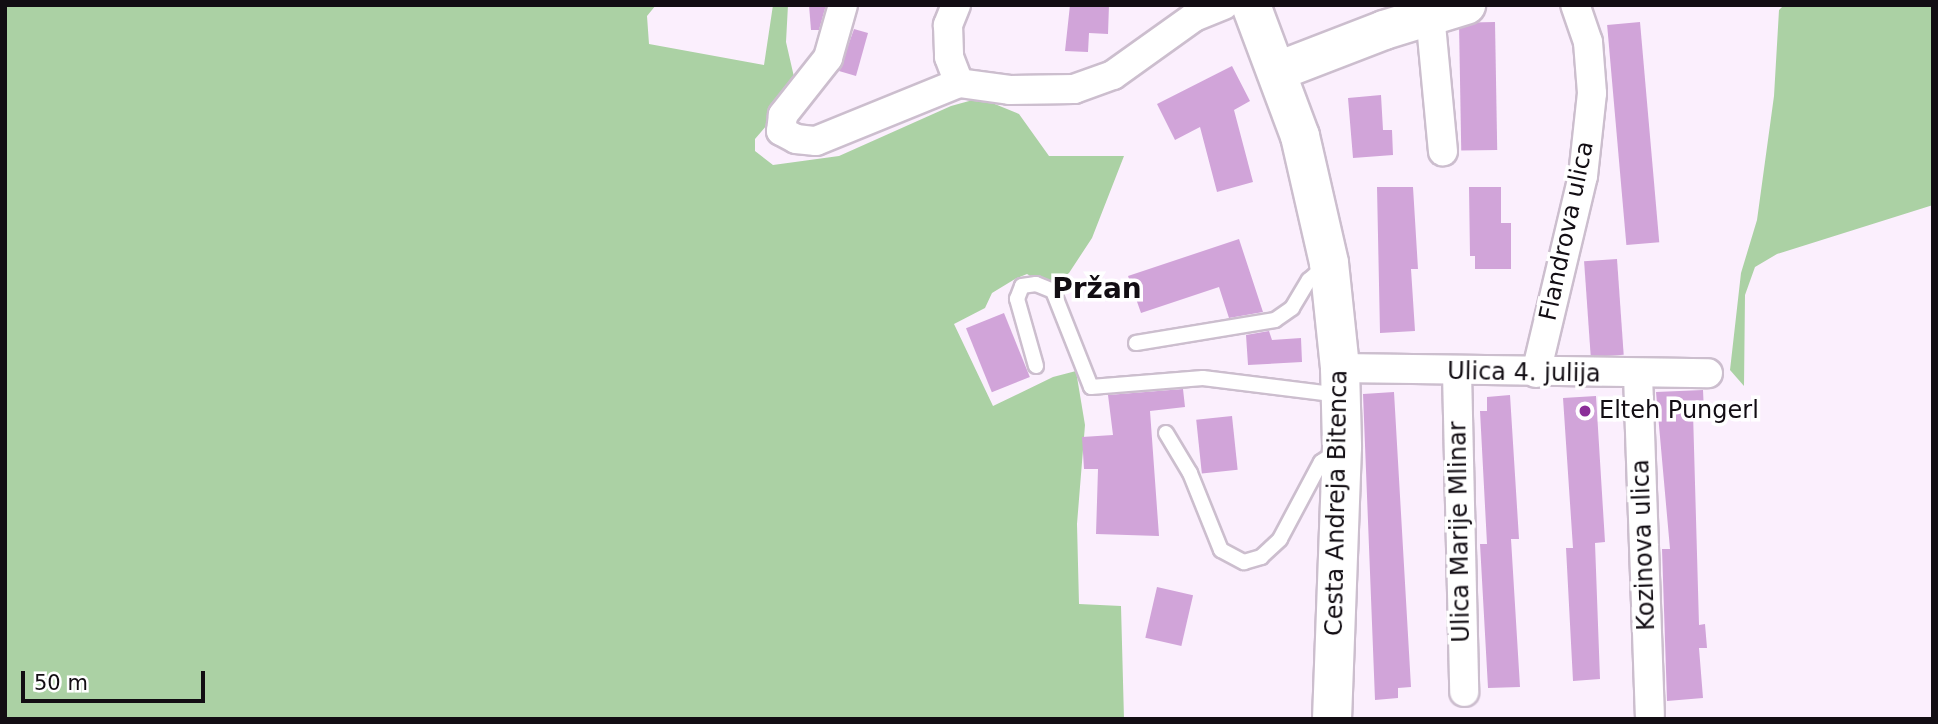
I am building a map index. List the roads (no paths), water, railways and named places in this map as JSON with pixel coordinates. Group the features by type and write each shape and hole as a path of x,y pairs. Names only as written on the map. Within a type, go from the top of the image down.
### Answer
{"street":[{"path":"843,5 828,58 783,116 781,131 796,139 816,141 960,83 1010,90 1074,89 1113,75 1194,17 1224,5"},
{"path":"957,5 948,25 948,57 960,83"},
{"name":"Cesta Andreja Bitenca","path":"1251,5 1278,71 1312,181 1329,263 1341,382 1342,447 1332,719"},
{"name":"Flandrova ulica","path":"1536,373 1583,176 1592,93 1588,42 1575,5"},
{"path":"1278,71 1448,10 1443,151"},
{"name":"Ulica 4. julija","path":"1341,382 1457,372 1638,375 1708,373"},
{"name":"Ulica Marije Mlinar","path":"1457,372 1464,692"},
{"name":"Kozinova ulica","path":"1638,375 1650,715"}],"lane":[{"path":"1136,343 1275,320 1292,308 1309,280 1329,263"},
{"path":"1036,366 1017,299 1022,286 1036,284 1053,291 1091,387 1203,378 1341,382"},
{"path":"1166,433 1190,473 1221,550 1244,562 1261,557 1280,539 1321,462 1342,447"}],"place":[{"name":"Elteh Pungerl","path":"1585,411"}],"district":[{"name":"Pržan","path":"1097,289"}]}
